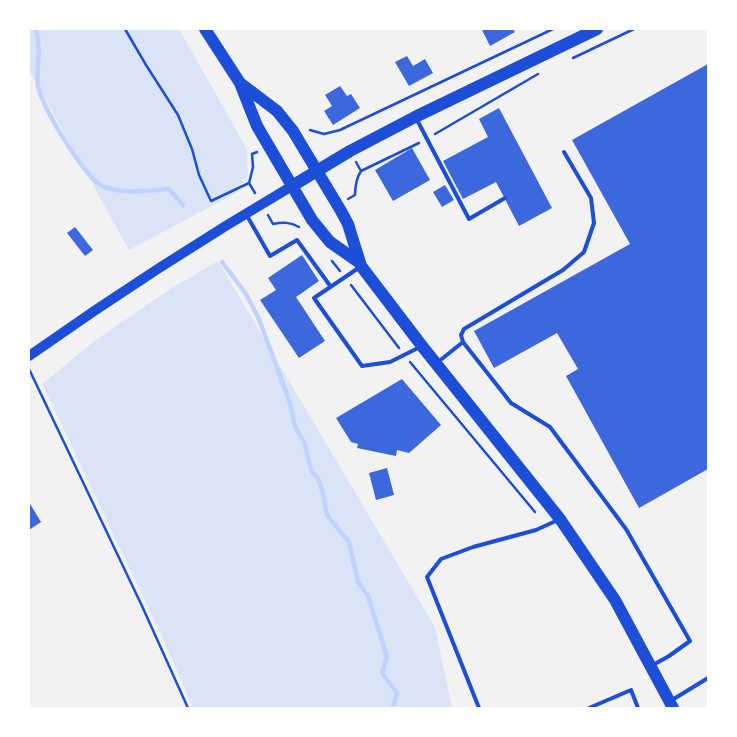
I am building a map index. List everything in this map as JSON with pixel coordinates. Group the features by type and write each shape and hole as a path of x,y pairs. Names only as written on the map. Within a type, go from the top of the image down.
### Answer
{"main road":[{"path":"205,29 240,83 257,126 312,220 330,242 360,264 422,346 560,519 615,600 652,666 671,705"},
{"path":"29,356 96,308 245,213 356,147 597,29"},
{"path":"240,83 277,111 293,131 348,224 360,264"}],"lane":[{"path":"415,117 469,219 504,198"},
{"path":"564,152 591,198 594,224 584,252 563,270 464,329 461,335 463,342 512,403 550,427 626,530 690,641 652,666"},
{"path":"245,213 270,256 297,240 331,287"},
{"path":"360,264 345,277 314,298 362,366 390,362 422,346"},
{"path":"436,363 463,342"},
{"path":"479,708 427,577 441,559 473,547 536,530 560,519"},
{"path":"671,705 708,678"},
{"path":"589,708 631,690 638,708"}],"path":[{"path":"125,29 146,66 178,115 192,149 199,175 211,200 249,183 253,167 252,154"},
{"path":"307,128 312,132 324,134 340,130 553,29"},
{"path":"567,61 634,29"},
{"path":"355,195 355,185 361,172 427,138 542,72"},
{"path":"273,224 283,222 292,223 300,227"},
{"path":"329,258 405,356 546,526"},
{"path":"29,369 138,597 188,708"}],"shaded area":[{"path":"29,29 179,29 247,149 248,176 236,193 129,250 29,70"},
{"path":"218,261 435,627 452,708 193,708 163,639 42,384 97,339 172,288"}],"building":[{"path":"513,29 515,32 490,46 482,30"},
{"path":"407,56 413,66 425,59 433,73 409,86 395,62"},
{"path":"708,64 708,469 639,508 566,376 578,369 557,333 494,368 474,331 630,244 572,140"},
{"path":"340,86 347,96 351,94 360,108 333,125 324,111 332,106 325,95"},
{"path":"499,108 552,208 519,226 496,182 463,199 443,161 488,137 479,119"},
{"path":"412,148 430,180 393,201 375,170"},
{"path":"445,185 454,200 442,207 433,192"},
{"path":"75,227 93,250 85,256 67,233"},
{"path":"302,255 319,281 296,297 325,341 299,358 260,300 276,290 268,278"},
{"path":"402,379 441,425 409,453 397,450 396,456 357,448 358,444 351,442 336,418"},
{"path":"387,468 394,495 376,500 369,473"},
{"path":"29,502 41,522 29,530"}],"waterway":[{"path":"36,29 39,44 38,86 41,96 55,125 87,171 104,187 120,191 169,189 183,205"},
{"path":"222,262 246,294 259,319 290,403 295,426 305,444 311,470 318,479 323,493 327,515 349,542 358,582 368,596 387,657 382,673 397,693 393,708"}]}
